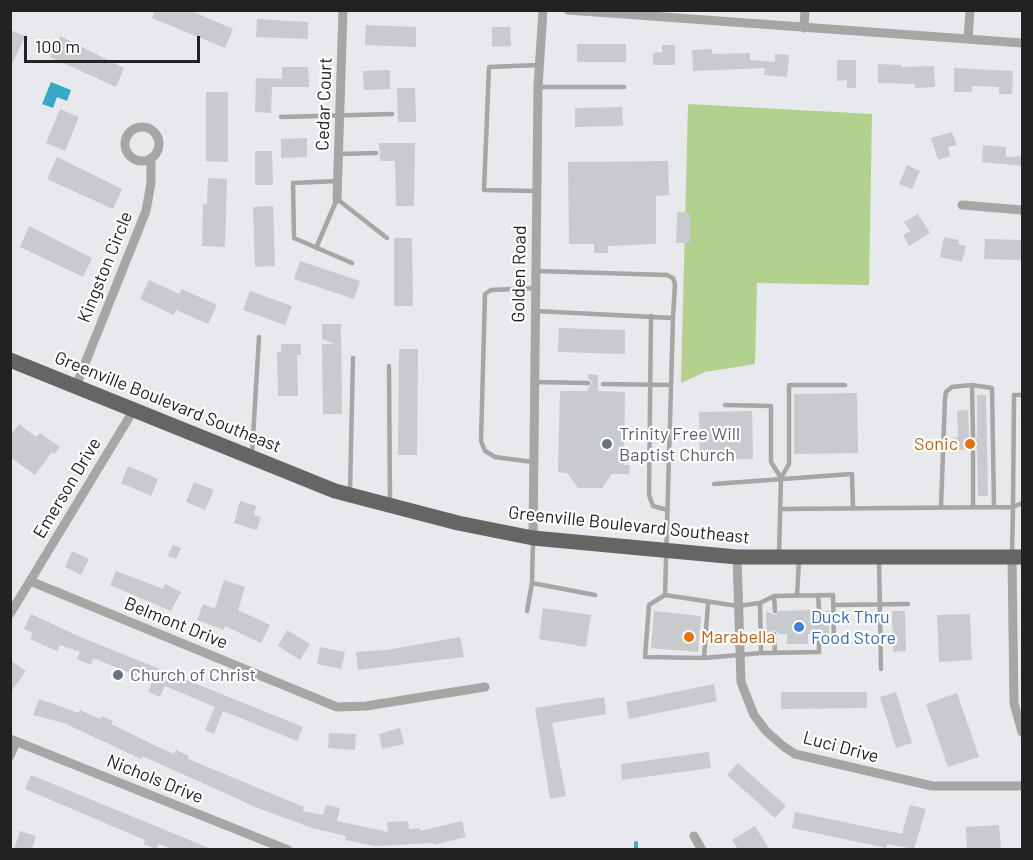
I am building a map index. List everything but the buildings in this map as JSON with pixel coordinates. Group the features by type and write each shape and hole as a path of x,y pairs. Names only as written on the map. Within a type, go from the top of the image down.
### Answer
{"highway":[{"name":"Greenville Boulevard Southeast","path":"10,360 133,411 350,495 533,538 737,557 1017,557"}],"street":[{"name":"Cedar Court","path":"337,199 343,10"},
{"name":"Golden Road","path":"533,538 538,65 543,10"},
{"path":"568,10 1023,43"},
{"path":"804,28 805,10"},
{"path":"968,39 970,10"},
{"name":"Kingston Circle","path":"76,386 146,211 151,183 151,158"},
{"path":"962,205 1023,210"},
{"name":"Emerson Drive","path":"10,614 133,411"},
{"name":"Luci Drive","path":"737,557 741,682 754,715 766,731 795,754 932,786 1023,786"},
{"path":"1017,557 1014,704 1023,732"},
{"name":"Belmont Drive","path":"30,581 337,707 366,706 485,687"},
{"path":"10,756 13,741"},
{"name":"Nichols Drive","path":"13,741 288,849"},
{"path":"694,836 702,849"}],"lane":[{"path":"537,191 484,190 489,67 538,65"},
{"path":"538,87 624,87"},
{"path":"281,117 392,114"},
{"path":"339,154 376,153"},
{"path":"338,180 293,183 294,238 352,263"},
{"path":"316,248 337,199 387,238"},
{"path":"535,271 667,275 673,278 675,284 665,595"},
{"path":"533,462 495,457 485,451 481,441 485,294 491,290 535,288"},
{"path":"535,311 673,318"},
{"path":"651,316 648,495 653,506 668,510"},
{"path":"252,457 259,337"},
{"path":"350,495 353,358"},
{"path":"389,366 390,505"},
{"path":"534,382 588,383"},
{"path":"603,384 671,385"},
{"path":"779,557 781,478 789,464 789,385 845,385"},
{"path":"972,385 973,436"},
{"path":"941,507 946,392 952,387 972,385 992,388 994,507"},
{"path":"1017,557 1012,507 1014,395 1023,395"},
{"path":"725,405 771,406 771,462 781,478"},
{"path":"973,452 973,507"},
{"path":"714,484 852,474 853,507"},
{"path":"780,509 1012,507 1023,502"},
{"path":"526,611 532,583 533,538"},
{"path":"879,557 881,669"},
{"path":"797,596 799,558"},
{"path":"532,583 595,595"},
{"path":"818,634 819,652 760,653 704,658 645,657 649,606 665,595 738,606 760,603 774,596 833,595 834,641 819,641"},
{"path":"818,595 819,610"},
{"path":"774,596 775,611"},
{"path":"704,658 708,603"},
{"path":"760,603 760,653"},
{"path":"834,605 908,604"},
{"path":"774,634 775,653"}],"green space":[{"path":"688,104 872,114 869,285 757,283 755,364 705,372 681,383"}],"water":[{"path":"51,82 71,90 67,101 57,97 53,108 42,104"}],"waterway":[{"path":"636,843 636,850"}],"place":[{"name":"Trinity Free Will Baptist Church","path":"607,444"},
{"name":"Sonic","path":"970,444"},
{"name":"Duck Thru Food Store","path":"799,627"},
{"name":"Marabella","path":"689,637"},
{"name":"Church of Christ","path":"118,675"}]}
